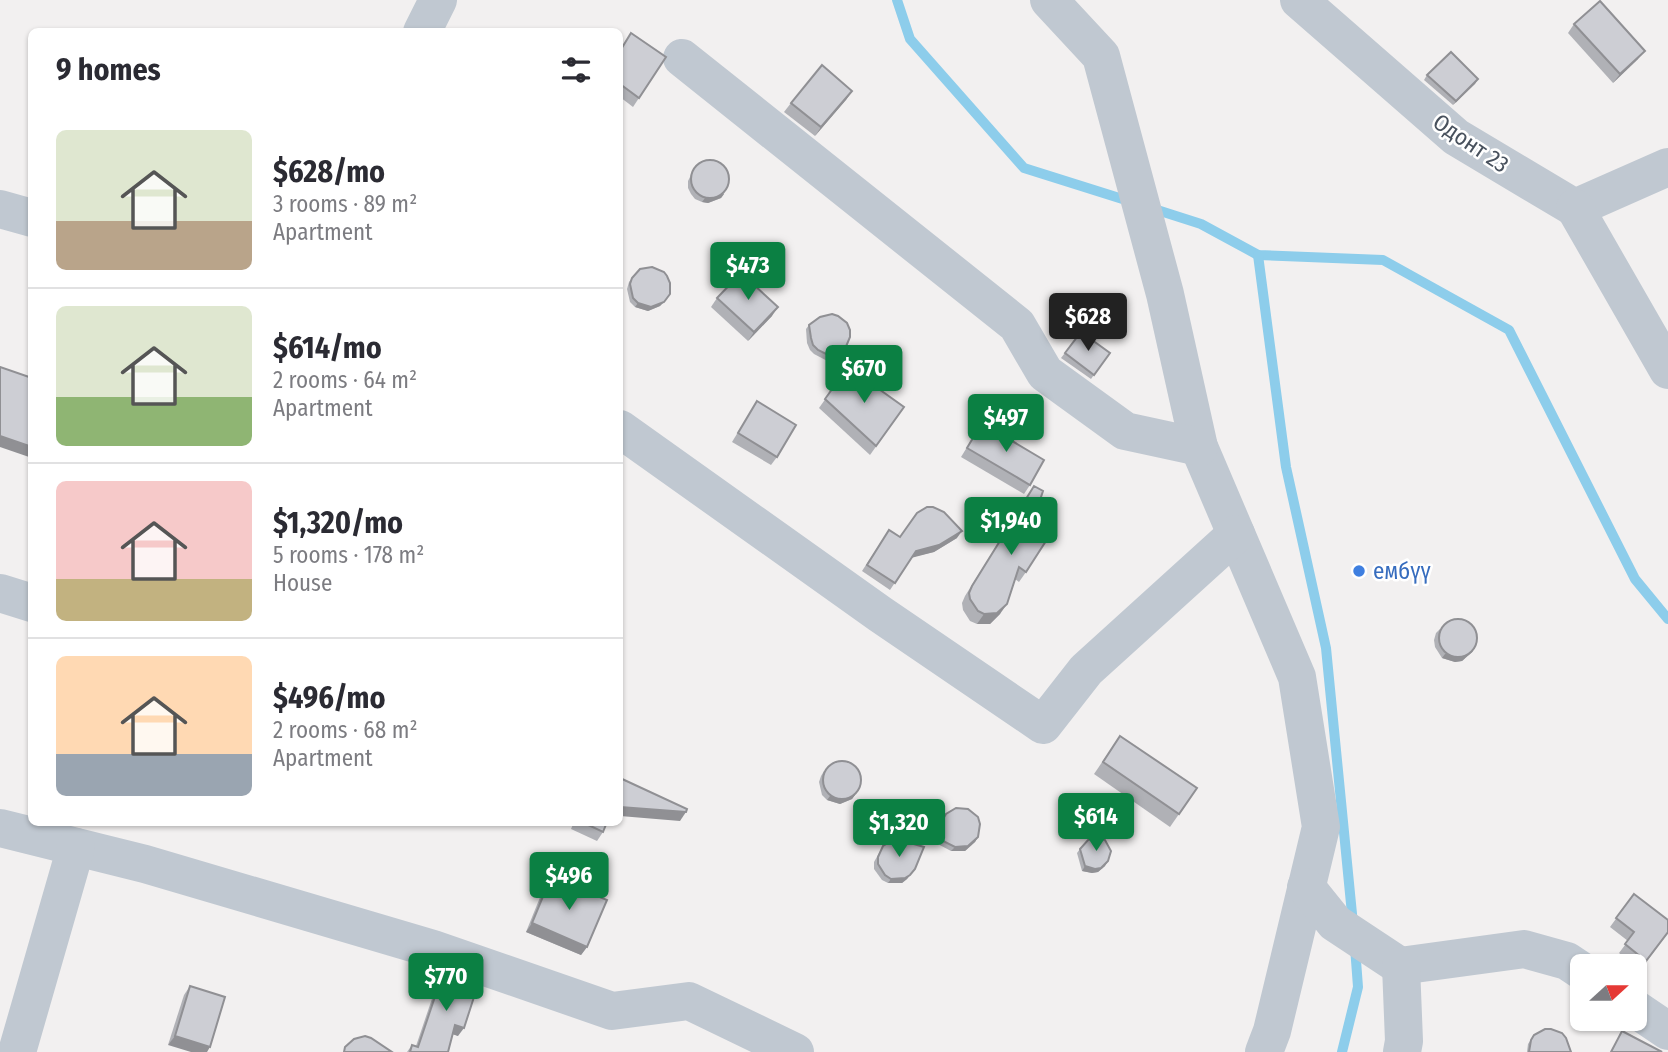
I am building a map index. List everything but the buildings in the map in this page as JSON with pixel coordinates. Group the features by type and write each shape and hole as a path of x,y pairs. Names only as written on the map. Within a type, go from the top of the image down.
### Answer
{"street":[{"path":"424,28 438,0"},
{"path":"1049,0 1101,56 1165,294 1199,447 1297,677 1321,827 1272,1031 1264,1052"},
{"name":"Одонт 23","path":"1299,0 1455,137 1575,208"},
{"path":"682,58 1017,325 1045,373 1125,431 1199,447"},
{"path":"1668,167 1575,208 1668,370"},
{"path":"0,209 28,217"},
{"path":"623,431 880,614 1043,724 1086,670 1236,534"},
{"path":"0,593 28,602"},
{"path":"0,828 145,864 420,946 612,1011 689,1000 796,1052"},
{"path":"17,1052 76,847"},
{"path":"1306,887 1335,923 1401,965 1524,949 1570,963"},
{"path":"1401,965 1404,1041 1402,1052"},
{"path":"1647,1017 1668,1031"}],"waterway":[{"path":"897,0 910,39 1024,168 1132,202"},
{"path":"1151,208 1201,224 1258,255 1383,260 1509,330 1635,579 1668,619"},
{"path":"1258,255 1286,467 1326,648 1353,924"},
{"path":"1342,1052 1358,987 1355,947"}],"place":[{"name":"ембүү","path":"1359,571"}]}
